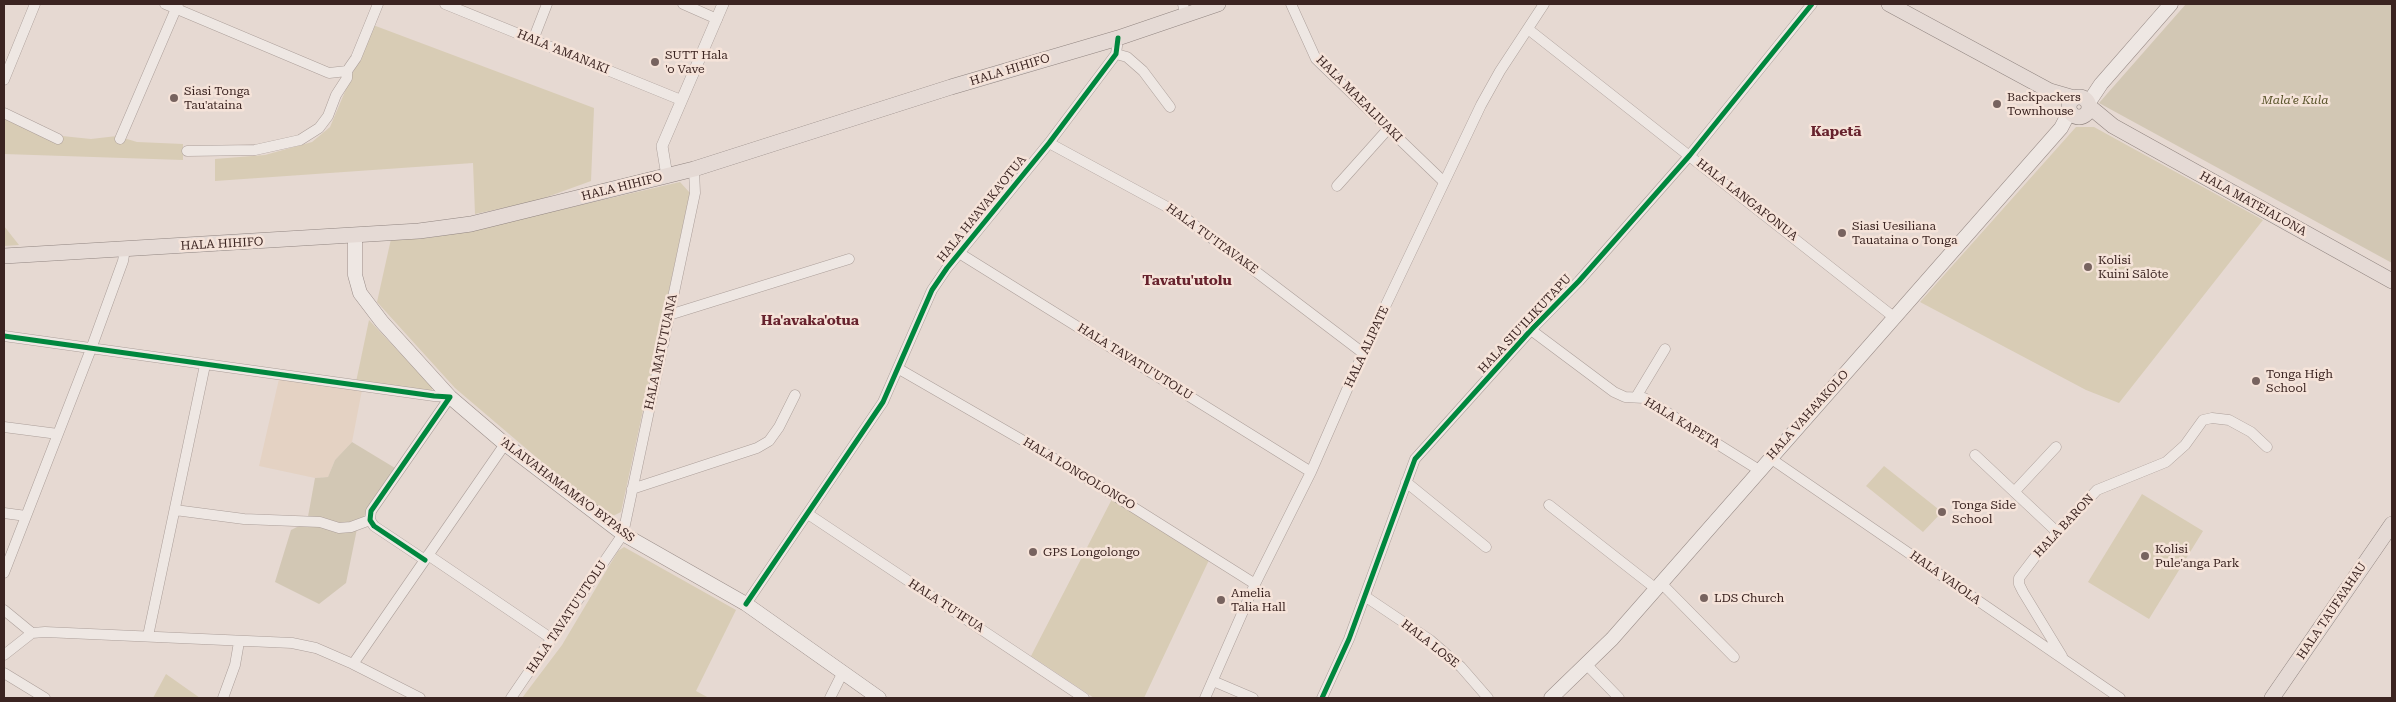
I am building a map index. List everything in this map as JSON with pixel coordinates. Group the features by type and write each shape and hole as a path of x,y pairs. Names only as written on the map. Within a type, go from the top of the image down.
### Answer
{"main road":[{"name":"HALA HIHIFO","path":"4,256 419,231 471,224 694,169 951,87 1118,38 1184,9 1218,4"},
{"name":"HALA MATEIALONA","path":"1890,4 2392,281"},
{"name":"HALA VAHA'AKOLO","path":"1551,698 1612,639 2171,4"},
{"name":"'ALAIVAHAMAMA'O BYPASS","path":"354,235 355,275 360,293 370,307 450,397 505,444 623,534 746,604 879,698"},
{"name":"HALA TAUFA'AHAU","path":"2272,698 2392,524"}],"street":[{"path":"4,80 36,4"},
{"path":"165,4 177,6 329,73 346,71"},
{"path":"187,151 255,150 300,140 320,128 328,116 336,95 346,78 346,71 356,58 378,4"},
{"name":"HALA 'AMANAKI","path":"445,4 681,100"},
{"path":"534,40 547,4"},
{"path":"682,4 717,19"},
{"path":"667,176 662,146 723,4"},
{"name":"HALA MAEALIUAKI","path":"1291,4 1306,41 1316,59 1444,182"},
{"name":"HALA ALIPATE","path":"1205,698 1256,584 1311,472 1363,353 1480,105 1544,4"},
{"name":"HALA SIU'ILIKUTAPU","path":"1322,698 1366,597 1406,482 1415,459 1421,450 1578,281 1690,155 1812,4"},
{"path":"120,139 177,6"},
{"name":"HALA LANGAFONUA","path":"1528,29 1895,318"},
{"name":"HALA HA'AVAKA'OTUA","path":"746,604 883,402 932,290 1049,143 1116,54 1118,38"},
{"path":"1116,54 1127,57 1143,71 1170,107"},
{"path":"4,113 58,139"},
{"path":"1337,186 1388,128"},
{"name":"HALA TU'ITAVAKE","path":"1049,143 1180,214 1363,353"},
{"name":"HALA MATUTUANA","path":"623,534 695,193 694,169"},
{"path":"4,573 91,349 123,261 124,249"},
{"name":"HALA TAVATU'UTOLU","path":"960,253 1311,472"},
{"path":"669,315 849,259"},
{"name":"HALA KAPETA","path":"1531,330 1614,392 1624,397 1644,398 1760,470"},
{"path":"4,336 450,397 371,511 370,520 374,526 426,557 552,639"},
{"path":"1636,397 1665,349"},
{"path":"148,636 205,365"},
{"name":"HALA LONGOLONGO","path":"898,369 1074,470 1256,584"},
{"path":"632,489 769,441 779,427 795,395"},
{"name":"HALA BARON","path":"2064,659 2019,584 2024,571 2057,532 2101,487 2166,462 2185,445 2203,420 2212,418 2229,420 2252,432 2267,447"},
{"path":"4,427 58,434"},
{"path":"353,664 505,444"},
{"path":"2015,491 2056,447"},
{"path":"1975,455 2057,532"},
{"name":"HALA VAIOLA","path":"1770,458 1826,494 1997,615 2120,698"},
{"path":"1406,482 1486,547"},
{"path":"1549,505 1658,585 1734,657"},
{"path":"175,510 244,519 320,522 339,528 351,527 370,520"},
{"path":"4,513 26,516"},
{"name":"HALA TU'IFUA","path":"808,514 1084,698"},
{"name":"HALA TAVATU'UTOLU","path":"511,698 623,534"},
{"name":"HALA LOSE","path":"1366,597 1430,640 1461,667 1488,698"},
{"path":"4,610 32,633 292,643 316,648 353,664 420,698"},
{"path":"4,655 32,633"},
{"path":"223,698 234,665 239,642"},
{"path":"1586,664 1619,698"},
{"path":"830,698 843,672"},
{"path":"4,673 45,698"},
{"path":"1213,681 1253,698"}],"shaded area":[{"path":"373,25 594,108 591,181 536,201 475,214 473,163 215,181 215,159 265,155 312,142 330,127"},
{"path":"4,118 57,144 62,136 91,139 117,136 137,142 183,144 183,160 4,154"},
{"name":"Kolisi Kuini Sālōte","path":"2076,127 2094,127 2263,220 2119,403 2086,390 1920,302"},
{"path":"680,182 690,193 621,512 613,516 569,485 455,388 377,302 391,239 428,238 473,230"},
{"path":"4,226 19,245 4,246"},
{"path":"369,320 433,388 430,393 356,382"},
{"path":"279,379 362,390 352,442 335,460 328,477 315,478 259,466"},
{"path":"1884,466 1942,512 1923,532 1866,486"},
{"name":"Kolisi Pule'anga Park","path":"2142,494 2203,531 2149,619 2088,582"},
{"path":"1112,499 1209,560 1144,698 1094,698 1031,656"},
{"path":"624,547 736,610 696,691 709,698 522,698 562,645 618,551"},
{"path":"166,674 200,698 153,698"}],"green space":[{"name":"Mala'e Kula","path":"2186,4 2392,4 2392,263 2099,103"},
{"path":"352,442 395,468 380,496 358,524 346,583 319,604 275,582 291,530 307,522 315,478 328,477 335,460"}],"cycle path":[{"path":"1322,698 1349,639 1415,459 1531,330 1579,281 1690,155 1812,4"},
{"path":"746,604 883,402 932,290 947,268 1049,143 1116,54 1118,38"},
{"path":"4,336 450,397 371,511 370,520 374,526 425,560"}],"place":[{"name":"SUTT Hala 'o Vave","path":"655,62"},
{"name":"Siasi Tonga Tau'ataina","path":"174,98"},
{"name":"Backpackers Townhouse","path":"1997,104"},
{"name":"Siasi Uesiliana Tauataina o Tonga","path":"1842,233"},
{"name":"Kolisi Kuini Sālōte","path":"2088,267"},
{"name":"Tonga High School","path":"2256,381"},
{"name":"Tonga Side School","path":"1942,512"},
{"name":"GPS Longolongo","path":"1033,552"},
{"name":"Kolisi Pule'anga Park","path":"2145,556"},
{"name":"LDS Church","path":"1704,598"},
{"name":"Amelia Talia Hall","path":"1221,600"}],"district":[{"name":"Kapetā","path":"1836,132"},
{"name":"Tavatu'utolu","path":"1187,281"},
{"name":"Ha'avaka'otua","path":"810,321"}]}
